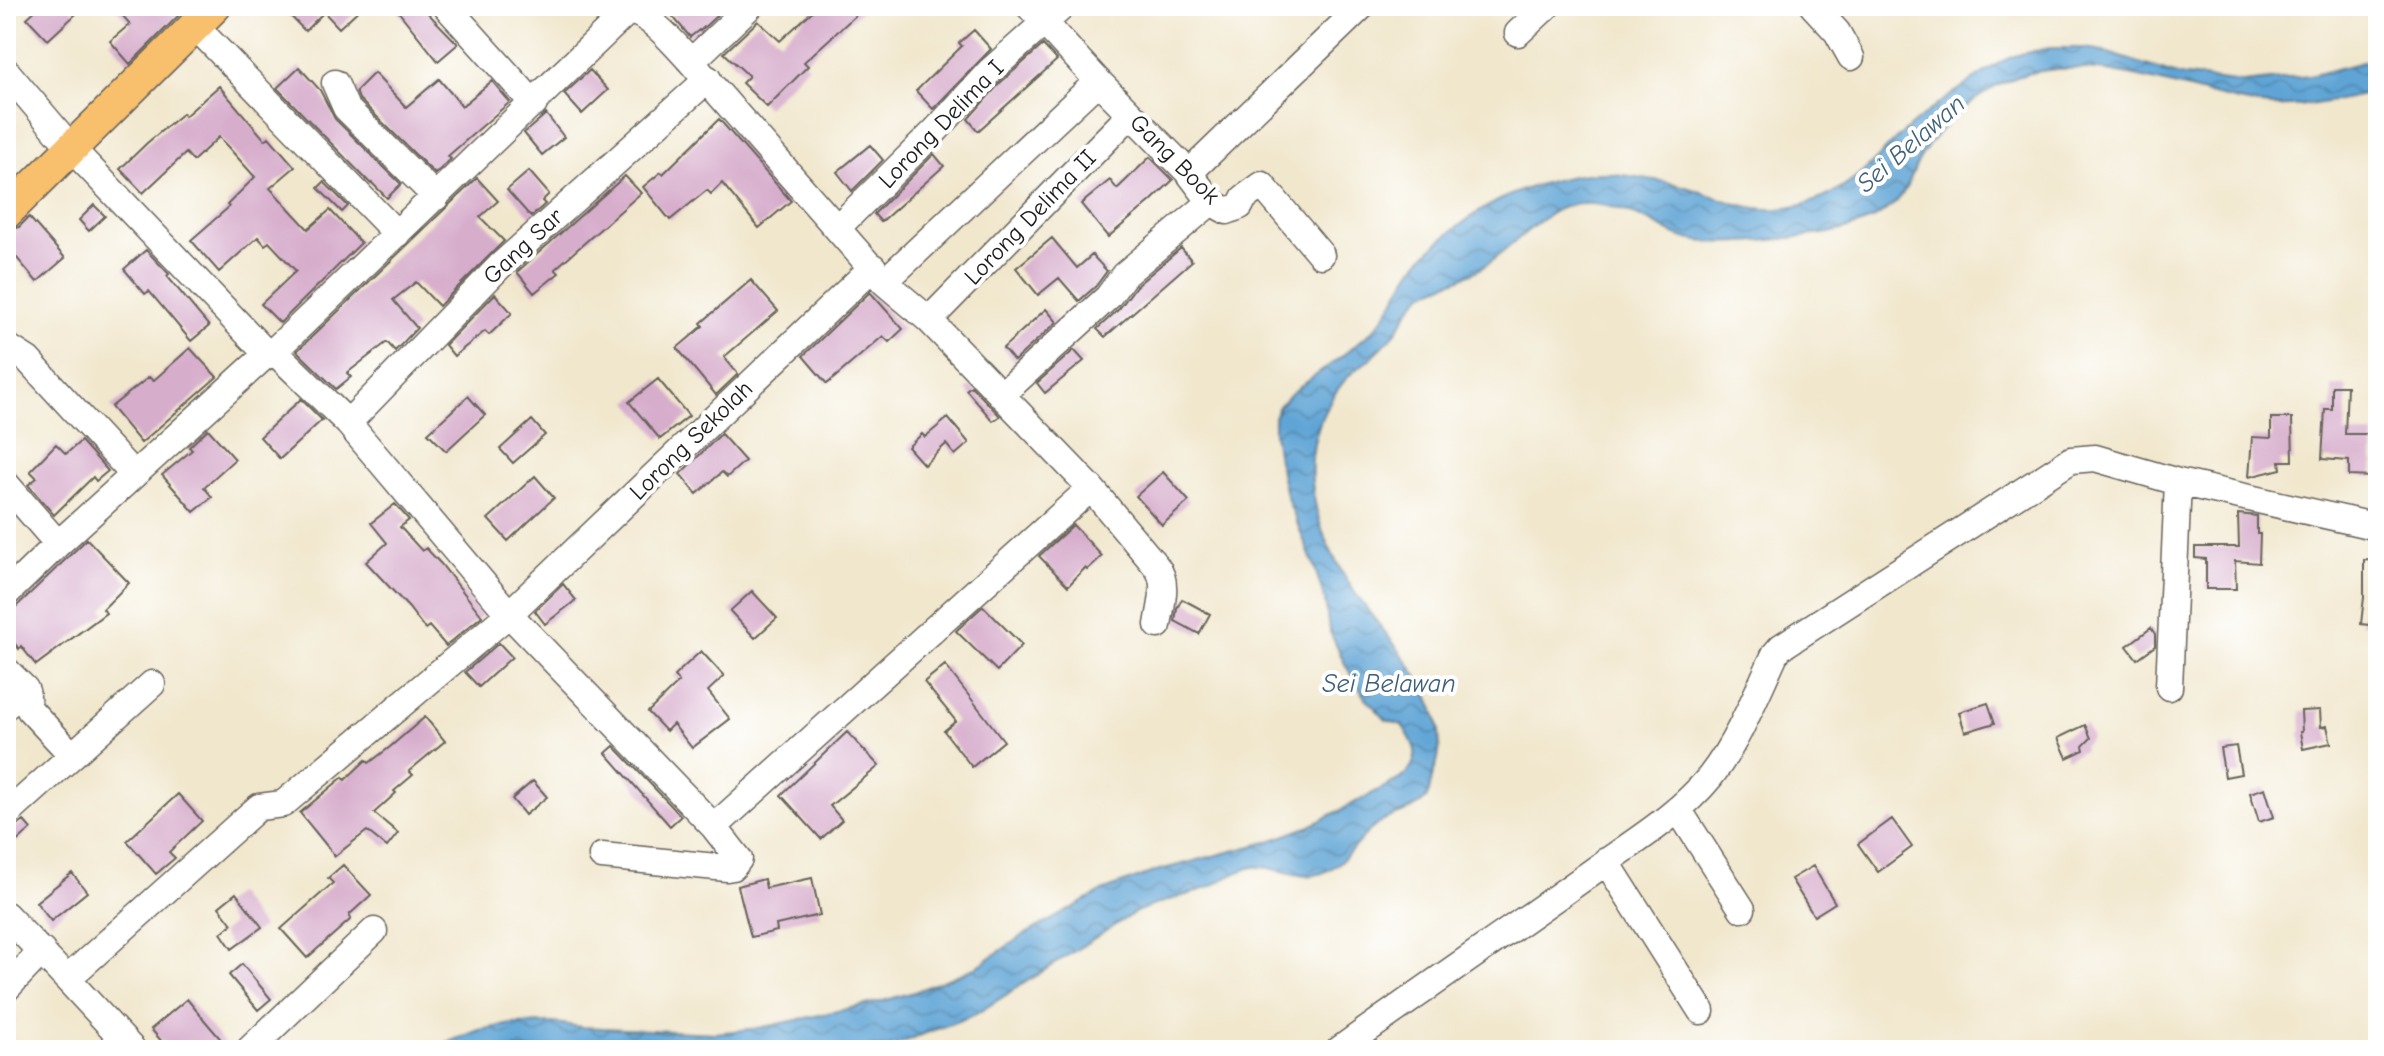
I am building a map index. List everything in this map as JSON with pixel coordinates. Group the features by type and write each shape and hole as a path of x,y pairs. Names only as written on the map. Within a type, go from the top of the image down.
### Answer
{"main road":[{"path":"6,213 205,16"}],"street":[{"path":"446,6 534,104"},
{"name":"Gang Sar","path":"348,423 500,266 700,70 750,6"},
{"path":"1189,173 1362,6"},
{"path":"1518,33 1547,6"},
{"path":"1813,6 1837,32 1851,57"},
{"path":"6,594 397,234 626,13 633,11 653,24 700,70 879,274 929,320 1091,488 1163,574 1158,625"},
{"name":"Gang Book","path":"1045,11 1098,81 1189,173 1211,202 1227,211 1240,206 1244,198 1262,185 1321,255"},
{"name":"Lorong Delima I","path":"838,227 935,131 1045,11"},
{"path":"205,16 397,234"},
{"path":"6,71 72,149 270,353 348,423 509,614 714,827 738,857 738,863 727,868 602,856"},
{"name":"Lorong Sekolah","path":"67,979 259,807 283,804 509,614 879,274 1098,81"},
{"path":"335,83 346,108 436,197"},
{"name":"Lorong Delima II","path":"929,320 1130,115"},
{"path":"1001,395 1108,297 1124,275 1211,202"},
{"path":"6,346 28,360 134,475"},
{"path":"1339,1050 1678,809 1720,762 1775,654 1793,639 2071,460 2095,458 2178,482 2378,527"},
{"path":"2169,687 2178,482"},
{"path":"6,484 58,544"},
{"path":"714,827 1091,488"},
{"path":"6,670 15,698 27,694 30,710 72,755"},
{"path":"6,815 152,684"},
{"path":"1678,809 1742,909"},
{"path":"1606,861 1701,1011"},
{"path":"6,915 128,1048"},
{"path":"249,1050 374,931"},
{"path":"6,989 42,951"}],"water":[{"name":"Sei Belawan","path":"2050,48 2099,50 2177,75 2243,83 2309,76 2378,58 2378,92 2320,103 2276,106 2232,100 2108,71 2077,68 2046,70 2003,83 1962,110 1929,145 1897,201 1880,215 1849,228 1751,242 1716,242 1682,237 1612,207 1578,204 1557,210 1478,270 1419,298 1390,339 1348,376 1337,391 1323,415 1315,440 1312,467 1314,495 1319,521 1329,546 1362,603 1414,671 1428,695 1437,720 1440,745 1428,794 1421,804 1381,822 1331,869 1305,876 1263,867 1248,868 1209,887 1143,909 976,1014 895,1045 869,1050 428,1050 479,1030 512,1024 556,1023 581,1027 716,1033 760,1028 879,1002 975,968 1022,936 1105,890 1156,871 1267,842 1310,826 1400,779 1412,766 1414,747 1402,725 1386,720 1364,696 1329,630 1325,600 1286,495 1278,460 1274,417 1279,406 1374,329 1408,275 1438,243 1478,213 1510,195 1555,180 1602,173 1668,182 1759,209 1794,207 1828,196 1850,183 1923,115 1998,64 2008,58"}],"building":[{"path":"40,6 69,6 76,14 48,40 27,18"},
{"path":"114,6 173,6 180,14 130,64 110,41 130,24"},
{"path":"281,6 363,6 339,28 324,12 305,31"},
{"path":"394,6 421,6 458,44 438,61"},
{"path":"664,6 727,6 690,37"},
{"path":"818,6 866,6 804,62 808,66 767,107 742,83 749,76 724,53 758,21 780,41"},
{"path":"974,30 991,49 933,109 916,91"},
{"path":"1043,45 1057,60 978,131 968,119 1000,83"},
{"path":"299,67 320,90 335,119 401,184 387,198 277,88"},
{"path":"590,70 608,90 582,114 564,94"},
{"path":"374,73 406,107 439,79 462,106 492,81 510,102 448,156 451,159 435,174 359,99 356,91"},
{"path":"219,86 265,140 269,137 295,167 270,188 308,229 330,210 361,243 280,323 261,304 296,271 269,242 265,245 258,237 219,272 191,240 229,207 227,205 255,177 219,137 193,161 186,153 143,193 120,169 147,143 183,113 185,116"},
{"path":"546,114 564,137 542,155 524,133"},
{"path":"719,119 791,201 759,228 722,183 711,194 707,190 670,220 643,187 661,172 663,174"},
{"path":"870,145 883,160 852,191 837,172"},
{"path":"934,154 944,166 881,222 874,214"},
{"path":"1150,157 1173,180 1108,237 1081,204 1110,180 1117,189"},
{"path":"529,171 549,194 542,201 545,204 531,217 507,190"},
{"path":"625,176 641,193 555,269 559,273 534,293 517,272"},
{"path":"477,178 498,201 480,217 504,241 439,306 416,282 393,300 417,328 395,351 387,342 347,373 351,377 336,389 297,351"},
{"path":"324,182 348,206 342,212 318,188"},
{"path":"94,205 105,216 89,231 79,220"},
{"path":"29,217 65,258 37,282 6,245 6,231 19,227"},
{"path":"1052,238 1077,268 1092,255 1107,271 1079,301 1059,278 1038,295 1016,268"},
{"path":"1181,248 1192,261 1105,337 1097,329 1119,309 1136,286"},
{"path":"146,250 209,326 191,341 149,291 145,294 124,269"},
{"path":"751,280 778,311 724,357 738,374 716,395 677,348"},
{"path":"870,292 903,329 889,342 883,336 827,384 803,356"},
{"path":"495,294 512,313 489,335 485,331 454,356 445,345"},
{"path":"1046,309 1057,322 1014,361 1003,348"},
{"path":"190,348 217,377 141,443 111,407 149,377 153,381"},
{"path":"1074,350 1084,361 1045,393 1037,383"},
{"path":"658,379 689,416 660,439 629,402"},
{"path":"971,386 1000,416 993,421 966,390"},
{"path":"2332,386 2347,386 2345,434 2373,434 2373,477 2349,476 2349,461 2322,459 2325,409 2332,409"},
{"path":"468,396 485,415 446,451 428,433"},
{"path":"301,399 322,420 280,459 260,437"},
{"path":"948,418 969,443 955,455 946,444 924,465 908,447"},
{"path":"2271,418 2292,418 2293,461 2280,461 2281,469 2249,477 2252,437 2271,438"},
{"path":"532,420 545,435 513,463 500,449"},
{"path":"208,429 235,459 204,487 212,497 194,512 162,475 192,450 189,447"},
{"path":"721,434 745,461 727,477 722,472 697,494 680,474"},
{"path":"81,441 108,471 96,481 93,477 54,515 28,485 37,478 30,471 56,444 66,454"},
{"path":"1163,472 1189,501 1162,525 1136,496"},
{"path":"535,476 554,498 508,541 488,519"},
{"path":"395,504 409,520 400,527 422,551 426,548 441,564 482,616 446,646 429,626 425,629 366,562 387,543 371,523"},
{"path":"2238,514 2257,516 2259,563 2235,561 2236,589 2206,589 2206,559 2195,558 2195,547 2239,547"},
{"path":"1073,525 1102,556 1068,586 1039,556"},
{"path":"87,539 129,583 103,609 106,613 36,665 6,633 6,610 17,606"},
{"path":"2364,560 2378,561 2378,626 2361,624"},
{"path":"563,584 576,600 545,624 535,611"},
{"path":"752,591 777,618 755,638 730,611"},
{"path":"1182,599 1210,614 1199,634 1175,621"},
{"path":"983,606 1022,645 997,671 956,631"},
{"path":"2151,628 2155,634 2155,646 2137,659 2127,646"},
{"path":"499,643 512,657 479,687 465,672"},
{"path":"701,651 724,676 708,691 730,719 692,748 673,724 666,731 648,712 679,682 674,676"},
{"path":"945,665 1004,741 972,767 944,731 956,721 924,682"},
{"path":"1988,703 1995,723 1965,732 1959,712"},
{"path":"2320,710 2321,727 2327,726 2331,743 2303,749 2301,711"},
{"path":"425,717 445,741 409,771 413,775 374,813 398,833 387,847 367,831 335,856 300,813 343,777 345,780 366,760 369,763 390,747"},
{"path":"2085,725 2091,738 2083,746 2084,750 2067,758 2058,738"},
{"path":"847,732 879,766 830,806 842,820 821,839 781,795"},
{"path":"614,746 681,816 670,826 606,753"},
{"path":"2236,746 2241,774 2225,777 2220,748"},
{"path":"533,781 547,797 525,815 512,799"},
{"path":"2265,788 2274,817 2259,822 2250,793"},
{"path":"178,794 202,821 169,852 175,858 156,874 127,841"},
{"path":"1892,819 1912,847 1878,872 1858,844"},
{"path":"24,821 31,829 6,851 6,831"},
{"path":"343,865 371,895 349,915 351,919 307,958 281,929 333,883 328,878"},
{"path":"1813,866 1835,903 1814,916 1791,879"},
{"path":"72,873 87,892 51,921 36,902"},
{"path":"812,878 820,915 776,925 777,931 751,937 738,886 764,879 766,888"},
{"path":"236,893 262,927 232,949 221,933 232,924 219,907"},
{"path":"242,964 271,999 258,1010 229,975"},
{"path":"187,999 230,1050 169,1050 151,1029"}]}
